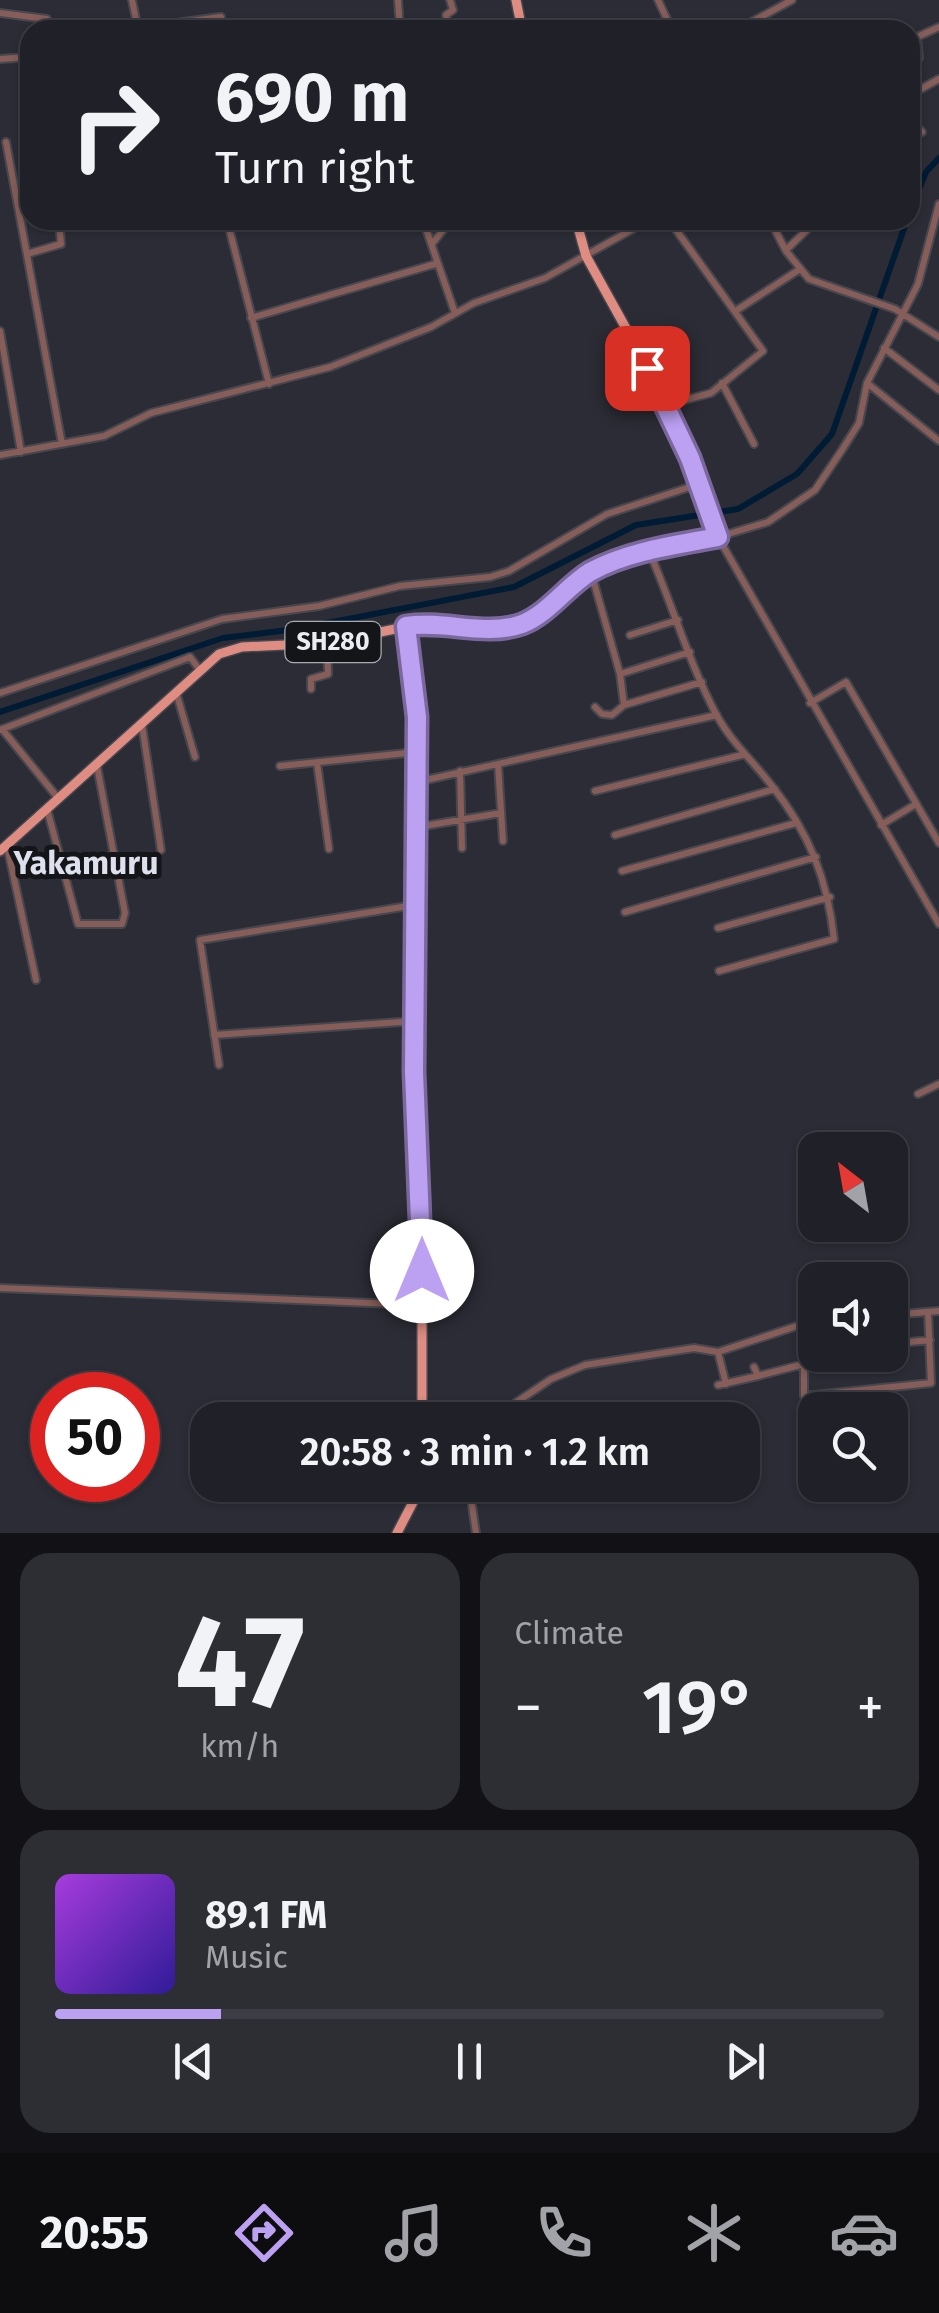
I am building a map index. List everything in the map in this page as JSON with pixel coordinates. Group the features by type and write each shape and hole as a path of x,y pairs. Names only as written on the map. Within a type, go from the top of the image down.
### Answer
{"main road":[{"path":"579,230 586,256 647,368 701,484 716,532"},
{"name":"SH280","path":"4,848 219,654 242,647 327,643 429,622 510,627 528,622 591,572 716,532"},
{"path":"406,626 416,692 418,828 414,905 422,1402"},
{"path":"398,1533 415,1502"}],"street":[{"path":"755,20 792,0"},
{"path":"0,13 47,20"},
{"path":"209,20 222,17"},
{"path":"6,142 20,217"},
{"path":"939,204 918,284 867,383 859,423 814,490 768,522 716,532 939,924"},
{"path":"22,230 62,444"},
{"path":"27,254 61,244 60,230"},
{"path":"230,230 269,384"},
{"path":"427,230 435,264 455,313"},
{"path":"432,245 443,230"},
{"path":"0,455 104,436 151,413 330,367 545,278 631,230"},
{"path":"664,405 694,400 762,351 737,310 677,230"},
{"path":"775,230 786,251 815,282 896,309 939,337"},
{"path":"786,251 807,230"},
{"path":"251,318 435,264"},
{"path":"737,310 800,269"},
{"path":"0,331 21,452"},
{"path":"884,348 939,390"},
{"path":"647,368 666,358"},
{"path":"722,383 754,444"},
{"path":"867,383 939,441"},
{"path":"0,693 222,619 334,603 400,586 490,578 510,571 607,514 701,484"},
{"path":"649,551 716,715 742,755 775,789 816,857 830,896 834,939 719,972"},
{"path":"591,572 620,674 624,705"},
{"path":"630,636 678,620"},
{"path":"310,690 310,678 328,674 327,643"},
{"path":"620,674 691,652"},
{"path":"59,799 1,730 190,656 199,669"},
{"path":"595,707 602,714 612,715 624,705 702,682"},
{"path":"810,703 846,682 939,842"},
{"path":"176,692 195,757"},
{"path":"417,782 716,715"},
{"path":"142,724 162,850"},
{"path":"280,766 417,752"},
{"path":"595,791 742,755"},
{"path":"317,763 329,849"},
{"path":"498,764 503,841"},
{"path":"48,809 78,924 122,924 125,913 97,766"},
{"path":"460,771 462,848"},
{"path":"616,834 775,789"},
{"path":"881,825 916,804"},
{"path":"418,828 501,813"},
{"path":"622,871 796,823"},
{"path":"4,848 36,980"},
{"path":"625,912 816,857"},
{"path":"718,928 830,896"},
{"path":"219,1065 200,940 414,905"},
{"path":"214,1035 416,1020"},
{"path":"918,1094 939,1084"},
{"path":"0,1288 420,1305"},
{"path":"908,1313 939,1311"},
{"path":"804,1372 804,1396 931,1383 928,1312"},
{"path":"517,1402 552,1379 596,1362 694,1348 718,1352 798,1325"},
{"path":"908,1342 930,1340"},
{"path":"718,1352 722,1385 798,1366"},
{"path":"754,1366 758,1376"},
{"path":"471,1502 476,1533"}],"waterway":[{"path":"920,187 926,172 939,158"},
{"path":"0,712 223,638 296,629 514,587 636,525 738,509 797,474 832,434 903,230"}],"district":[{"name":"Yakamuru","path":"86,863"}],"route":[{"path":"422,1271 414,1072 418,992 414,905 417,717 406,626 429,622 492,629 528,622 591,572 649,551 718,537 690,458 647,368"}]}
